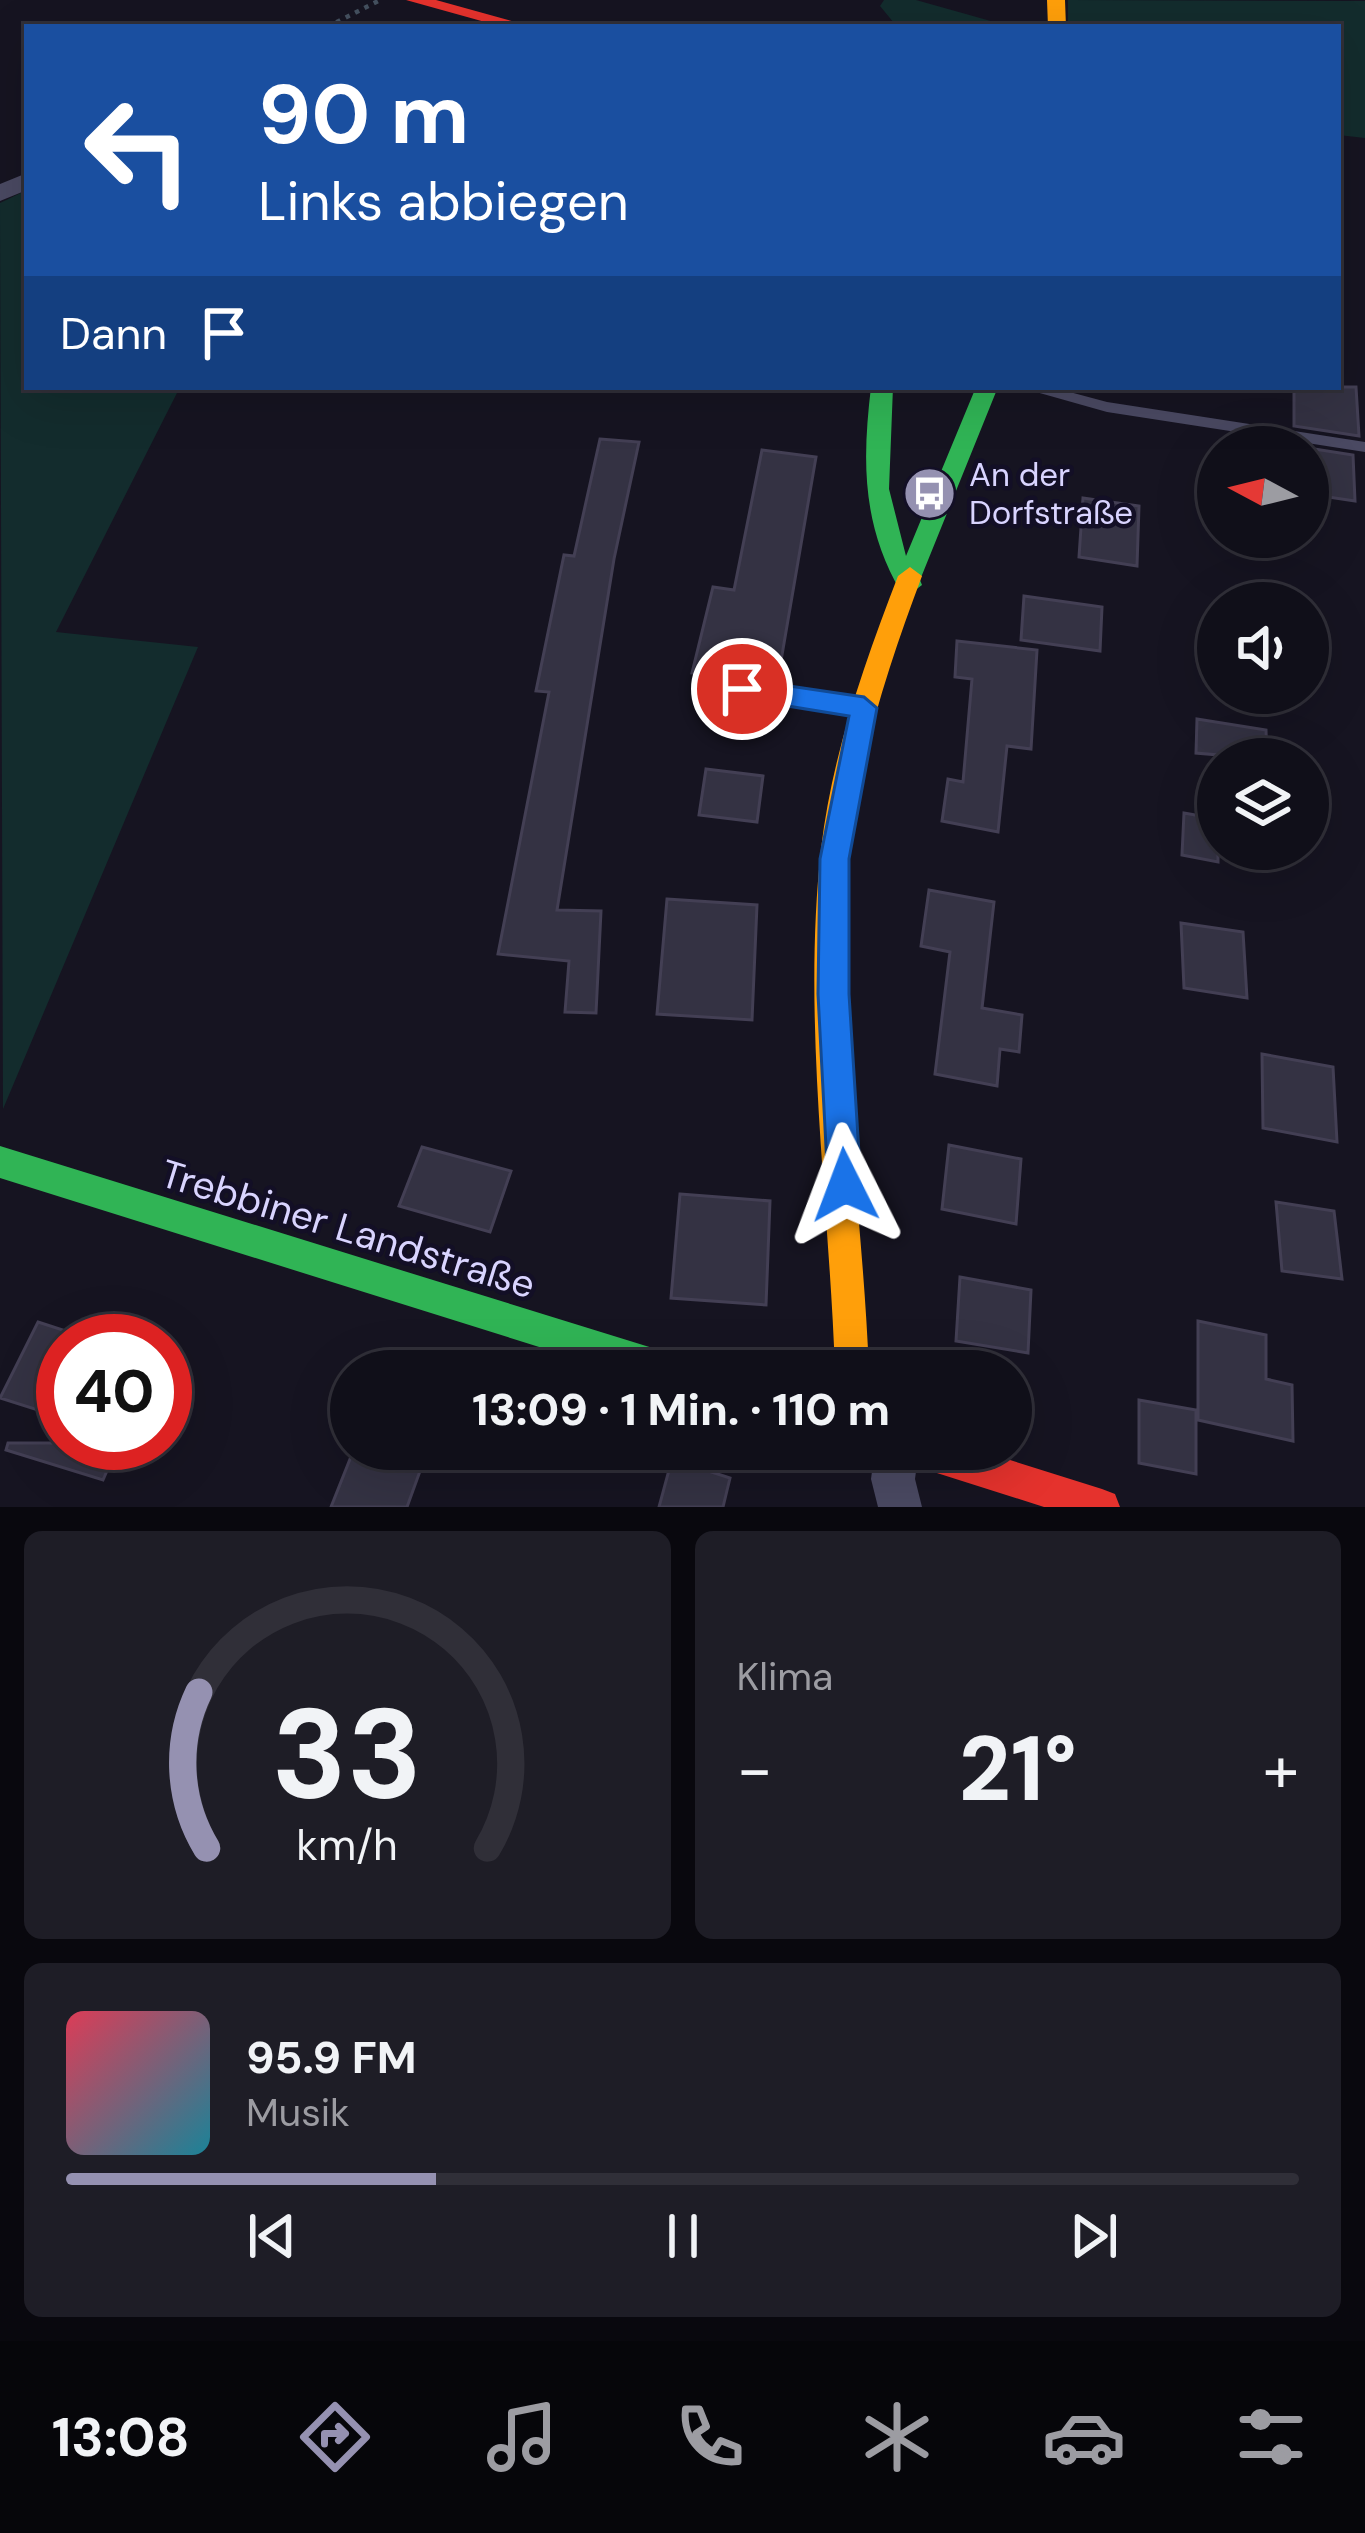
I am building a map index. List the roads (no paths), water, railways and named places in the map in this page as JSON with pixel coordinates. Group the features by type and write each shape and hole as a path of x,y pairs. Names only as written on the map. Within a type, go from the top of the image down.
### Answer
{"street":[{"path":"415,0 512,24"},
{"path":"882,390 880,524 898,572 910,585"},
{"path":"851,1350 833,909 839,815 864,708 986,390"},
{"name":"Trebbiner Landstraße","path":"0,1162 604,1350"},
{"path":"894,1470 900,1507"},
{"path":"985,1470 1102,1507"}],"lane":[{"path":"1045,390 1106,407 1365,447"},
{"path":"742,689 864,708"}],"place":[{"name":"An der Dorfstraße","path":"930,493"}]}
